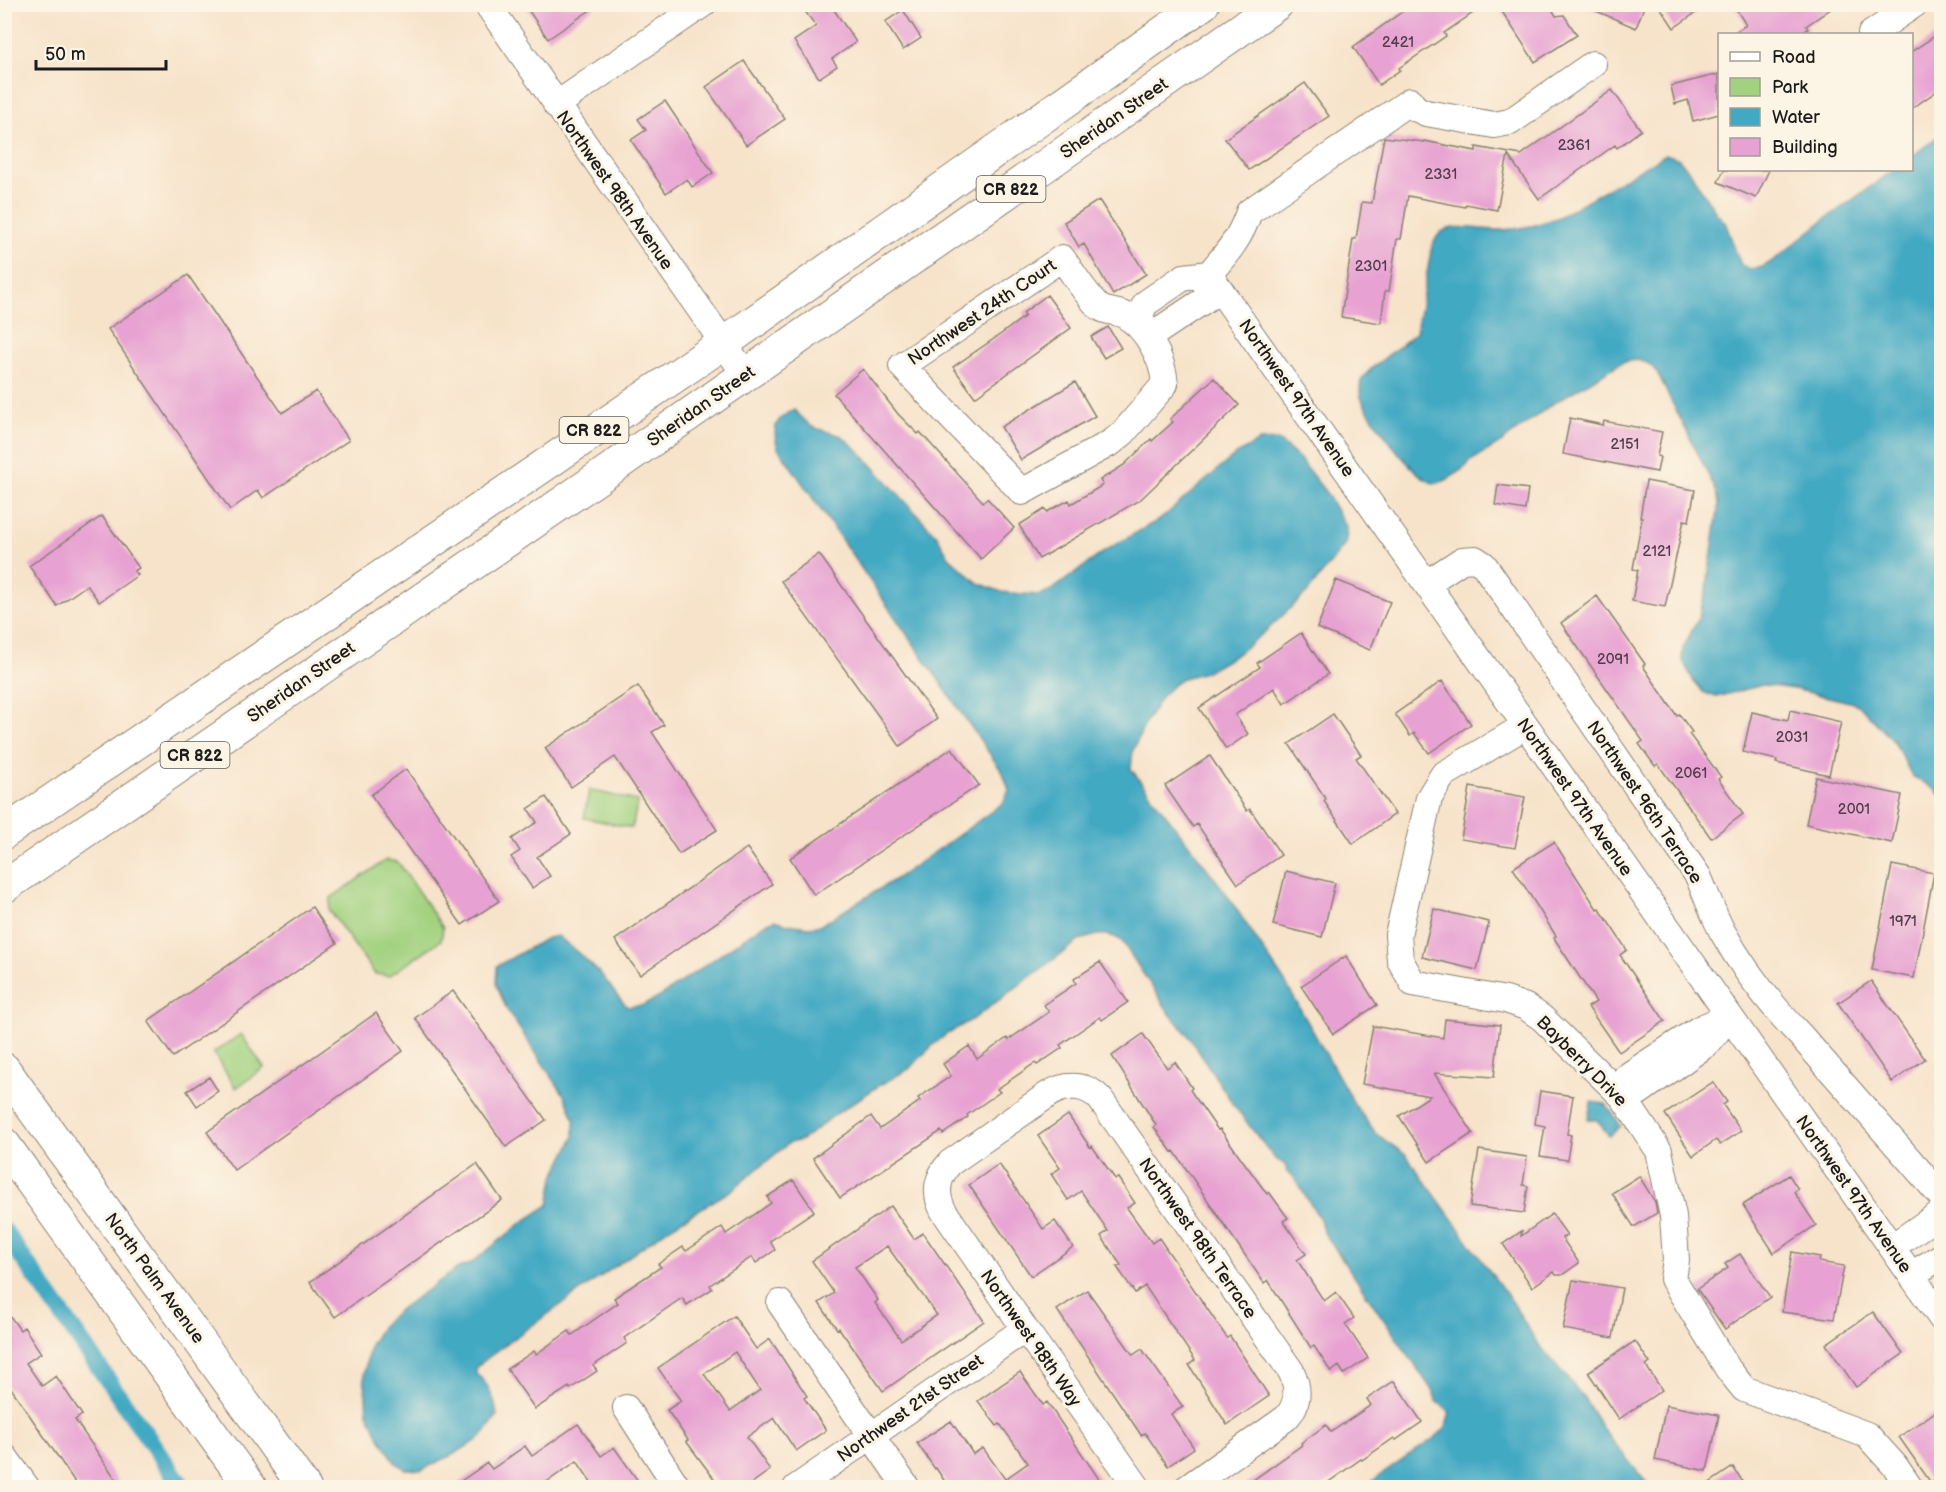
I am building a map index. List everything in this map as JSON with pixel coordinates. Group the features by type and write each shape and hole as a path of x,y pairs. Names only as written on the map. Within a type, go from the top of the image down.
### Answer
{"main road":[{"name":"CR 822","path":"4,833 724,343 1203,4"},
{"name":"Sheridan Street","path":"4,887 601,476 1277,4"},
{"name":"North Palm Avenue","path":"4,1069 305,1488"},
{"path":"4,1144 251,1488"}],"street":[{"name":"Northwest 98th Avenue","path":"487,4 746,374"},
{"path":"556,105 704,4"},
{"path":"1873,33 1915,4"},
{"path":"1141,328 1141,312 1146,303 1184,277 1209,274 1234,244 1249,212 1410,101 1415,108 1426,113 1494,125 1510,122 1593,64"},
{"name":"Northwest 24th Court","path":"1062,258 1100,308 1122,314 1141,328 1165,375 1165,384 1123,433 1112,442 1022,492 902,366 1062,258"},
{"name":"Northwest 97th Avenue","path":"1209,274 1941,1319"},
{"name":"Northwest 96th Terrace","path":"1427,583 1462,560 1475,559 1484,565 1698,876 1723,933 1755,982 1777,1011 1808,1043 1941,1197"},
{"name":"Bayberry Drive","path":"1525,726 1443,775 1429,798 1398,935 1400,960 1413,983 1506,1000 1526,1007 1542,1018 1623,1097 1659,1151 1673,1216 1676,1260 1673,1279 1728,1370 1744,1389 1867,1435 1910,1488"},
{"path":"1623,1097 1626,1077 1699,1029 1729,1016"},
{"name":"Northwest 98th Terrace","path":"939,1183 940,1176 950,1163 1049,1094 1062,1088 1078,1087 1093,1093 1101,1100 1291,1371 1297,1388 1295,1404 1280,1423 1187,1488"},
{"name":"Northwest 98th Way","path":"939,1183 938,1196 943,1210 1024,1329 1138,1488"},
{"path":"1892,1247 1941,1212"},
{"path":"1911,1275 1941,1256"},
{"path":"780,1303 908,1488"},
{"name":"Northwest 21st Street","path":"796,1488 1024,1329"},
{"path":"626,1408 678,1488"},
{"path":"4,1456 27,1488"}],"green space":[{"path":"589,790 638,801 632,828 584,818"},
{"path":"386,860 398,862 443,928 441,940 389,976 375,974 329,910 331,898"},
{"path":"241,1034 264,1068 236,1088 213,1053"}],"water":[{"path":"1941,134 1941,797 1936,790 1912,776 1894,742 1863,709 1854,703 1794,689 1763,685 1716,697 1703,692 1694,682 1682,659 1683,648 1698,619 1706,592 1719,503 1717,493 1699,455 1662,382 1650,365 1635,360 1619,364 1552,404 1502,442 1469,462 1453,476 1436,483 1417,472 1392,445 1363,403 1360,394 1364,376 1416,332 1432,246 1443,231 1462,228 1511,229 1551,220 1666,154 1679,159 1692,175 1716,213 1725,222 1741,265 1751,269 1763,267 1774,260 1824,220 1893,171 1913,171 1913,155"},
{"path":"794,410 812,427 842,436 860,452 937,536 949,557 978,583 1002,592 1023,594 1040,595 1053,589 1108,549 1162,518 1235,455 1259,441 1278,440 1299,458 1327,494 1347,528 1346,543 1308,592 1266,631 1239,653 1208,671 1180,679 1162,696 1147,720 1133,750 1131,769 1223,889 1286,984 1355,1105 1375,1133 1406,1155 1512,1302 1536,1341 1584,1398 1604,1431 1650,1487 1364,1487 1445,1429 1449,1420 1449,1412 1437,1401 1432,1390 1323,1231 1320,1219 1293,1176 1287,1172 1285,1164 1275,1159 1235,1107 1121,940 1105,935 1080,940 976,1017 947,1034 909,1069 836,1114 802,1140 789,1143 732,1190 672,1226 476,1367 476,1374 491,1392 497,1416 481,1438 422,1470 405,1469 395,1462 378,1435 367,1411 364,1374 370,1345 383,1324 400,1309 458,1268 470,1264 524,1221 549,1205 554,1177 574,1137 574,1118 564,1095 507,1010 496,984 497,966 547,938 558,936 604,978 628,1007 643,1005 658,998 763,925 775,920 809,927 821,925 942,847 1003,803 1009,790 1003,773 778,448 775,435 776,425 782,417"},
{"path":"1591,1102 1606,1104 1621,1126 1609,1136 1597,1120 1588,1119"}],"building":[{"path":"524,4 599,4 548,39"},
{"path":"812,4 830,4 856,42 832,59 837,66 819,78 794,41 816,26 804,10"},
{"path":"1413,4 1486,4 1444,33 1446,36 1399,68 1400,70 1379,85 1353,47"},
{"path":"1497,4 1549,4 1556,16 1564,15 1577,35 1535,62"},
{"path":"1580,4 1645,4 1636,28"},
{"path":"1658,4 1708,4 1674,28"},
{"path":"1733,4 1838,4 1806,26 1808,29 1802,33 1734,33 1746,25"},
{"path":"903,10 921,38 903,50 885,22"},
{"path":"1941,32 1941,88 1913,108 1913,51"},
{"path":"744,61 785,119 746,145 706,87"},
{"path":"1718,74 1718,114 1693,121 1688,100 1675,104 1671,86"},
{"path":"1305,83 1329,116 1249,170 1225,139"},
{"path":"1612,90 1641,130 1617,148 1615,145 1539,199 1508,155 1497,210 1466,204 1465,207 1408,196 1401,239 1397,239 1389,291 1385,291 1381,323 1341,317 1353,239 1356,239 1362,202 1372,203 1384,137 1424,141 1476,151 1476,147 1521,155"},
{"path":"665,101 713,173 692,187 687,179 666,193 631,140 646,130 638,119"},
{"path":"1724,171 1769,171 1756,198 1718,182"},
{"path":"1099,200 1146,274 1113,295 1084,244 1079,247 1064,222"},
{"path":"188,275 282,413 316,391 349,440 263,498 258,490 230,510 108,329"},
{"path":"1047,295 1071,328 975,397 953,367 1025,316 1023,313"},
{"path":"1108,327 1121,348 1104,358 1091,337"},
{"path":"863,369 898,414 918,434 920,432 983,502 987,498 1014,528 981,559 834,394"},
{"path":"1214,378 1239,405 1141,499 1039,559 1019,525 1045,509 1047,512 1069,500 1071,504 1103,485 1100,480 1124,465 1151,439 1152,441 1173,422 1170,419"},
{"path":"1075,382 1095,416 1021,460 1001,427"},
{"path":"1570,418 1603,425 1604,421 1662,432 1657,456 1660,457 1657,472 1563,454"},
{"path":"1646,481 1695,490 1689,521 1684,520 1665,607 1632,601 1638,570 1633,569"},
{"path":"1498,485 1528,489 1525,510 1495,505"},
{"path":"102,516 139,568 134,571 138,575 99,602 87,585 57,606 29,566"},
{"path":"819,554 937,719 900,746 781,581"},
{"path":"1336,580 1390,602 1370,650 1317,628"},
{"path":"1597,596 1645,664 1643,666 1677,716 1679,714 1692,732 1689,734 1721,777 1718,779 1743,814 1711,838 1658,764 1655,766 1639,744 1643,741 1561,623"},
{"path":"1301,633 1328,674 1284,704 1274,688 1235,715 1248,734 1226,749 1199,708 1260,667 1257,663"},
{"path":"1442,681 1471,724 1429,753 1414,733 1410,736 1395,714"},
{"path":"638,686 664,725 652,732 717,830 679,854 615,757 571,787 545,748"},
{"path":"1790,710 1841,722 1829,775 1776,763 1777,760 1743,752 1752,712 1788,720"},
{"path":"1333,714 1361,755 1356,758 1395,814 1353,844 1289,744"},
{"path":"952,748 979,785 814,895 790,858"},
{"path":"1210,756 1247,811 1250,809 1281,855 1238,884 1197,824 1193,827 1165,786"},
{"path":"406,769 499,901 462,925 371,795"},
{"path":"1816,777 1902,795 1892,843 1806,824"},
{"path":"1470,787 1525,797 1515,848 1461,839"},
{"path":"546,797 571,834 537,857 550,876 532,888 511,857 520,851 512,839 537,822 528,809"},
{"path":"1554,842 1597,909 1599,908 1627,950 1620,955 1665,1021 1619,1052 1588,1007 1596,1002 1554,938 1556,936 1513,868"},
{"path":"747,848 772,884 640,975 615,940"},
{"path":"1892,865 1934,873 1914,978 1872,970"},
{"path":"1286,871 1335,883 1322,937 1273,925"},
{"path":"312,907 337,943 173,1057 148,1021"},
{"path":"1434,909 1489,922 1477,970 1422,957"},
{"path":"1346,956 1377,1005 1333,1034 1301,986"},
{"path":"1100,962 1128,1002 1102,1020 1100,1017 1060,1045 1062,1048 997,1089 1000,1092 967,1115 968,1117 943,1134 941,1131 840,1198 813,1158 871,1116 880,1129 920,1101 918,1098 951,1076 943,1064 969,1046 977,1059 1007,1038 1008,1040 1049,1012 1044,1005 1076,983 1074,979"},
{"path":"1871,981 1925,1059 1892,1082 1838,1003"},
{"path":"453,991 546,1120 506,1147 415,1018"},
{"path":"376,1013 403,1051 234,1170 207,1132"},
{"path":"1445,1019 1500,1025 1494,1077 1434,1073 1473,1133 1429,1162 1399,1116 1430,1096 1362,1084 1373,1026 1443,1038"},
{"path":"1143,1034 1167,1068 1175,1062 1192,1088 1190,1090 1218,1130 1220,1129 1267,1194 1269,1192 1288,1218 1283,1221 1306,1254 1297,1260 1324,1301 1336,1292 1354,1318 1345,1324 1368,1358 1344,1374 1339,1366 1331,1372 1314,1346 1311,1348 1268,1280 1264,1283 1174,1151 1172,1152 1154,1127 1156,1125 1112,1056"},
{"path":"209,1077 218,1091 197,1106 187,1091"},
{"path":"1713,1082 1727,1102 1723,1105 1741,1131 1720,1145 1716,1140 1693,1156 1665,1114"},
{"path":"1540,1091 1573,1096 1567,1134 1571,1135 1567,1160 1540,1156 1545,1126 1535,1124"},
{"path":"1068,1115 1090,1147 1092,1146 1115,1179 1118,1178 1135,1203 1127,1208 1152,1243 1159,1238 1227,1338 1230,1336 1269,1396 1227,1425 1189,1365 1195,1360 1145,1286 1135,1293 1117,1267 1121,1265 1101,1236 1108,1231 1081,1191 1068,1200 1051,1174 1060,1168 1038,1136"},
{"path":"1479,1150 1527,1157 1523,1185 1528,1186 1524,1213 1470,1206"},
{"path":"477,1164 502,1200 335,1317 310,1282"},
{"path":"999,1164 1043,1229 1055,1221 1073,1247 1031,1276 969,1185"},
{"path":"1789,1175 1798,1189 1794,1192 1816,1225 1774,1253 1743,1205"},
{"path":"1639,1176 1655,1202 1657,1213 1634,1227 1612,1193"},
{"path":"793,1180 814,1211 770,1241 775,1250 756,1263 752,1257 710,1285 712,1289 687,1305 682,1298 624,1338 627,1343 593,1366 597,1371 535,1409 507,1369 534,1351 536,1354 569,1331 572,1335 618,1303 614,1298 661,1267 658,1264 683,1247 686,1251 722,1227 726,1234 771,1203 767,1197"},
{"path":"891,1206 914,1239 923,1233 984,1321 883,1391 819,1303 834,1293 812,1261","holes":["887,1246 937,1315 901,1340 875,1303 878,1300 855,1267"]},
{"path":"1552,1214 1567,1235 1562,1238 1579,1263 1562,1275 1556,1275 1554,1272 1532,1287 1503,1244 1522,1231 1521,1236"},
{"path":"1792,1252 1820,1257 1819,1262 1844,1266 1834,1319 1782,1312"},
{"path":"1740,1254 1770,1297 1725,1329 1697,1289 1728,1268 1725,1264"},
{"path":"1573,1280 1622,1288 1613,1338 1563,1329"},
{"path":"1087,1290 1133,1355 1142,1349 1183,1407 1171,1414 1194,1448 1168,1466 1145,1433 1141,1435 1057,1310"},
{"path":"4,1308 20,1330 24,1327 41,1353 26,1363 42,1386 56,1376 82,1415 75,1420 122,1488 79,1488 11,1388 9,1389 4,1381"},
{"path":"1873,1312 1903,1354 1856,1387 1826,1344"},
{"path":"734,1316 756,1349 770,1339 807,1396 804,1398 826,1430 796,1451 774,1418 747,1437 770,1470 745,1488 721,1488 686,1441 688,1440 667,1410 681,1401 658,1368","holes":["735,1352 760,1390 730,1411 704,1374"]},
{"path":"1635,1341 1650,1363 1646,1366 1662,1390 1619,1419 1588,1372"},
{"path":"1020,1372 1043,1405 1047,1402 1105,1488 949,1488 935,1469 917,1443 951,1421 973,1454 983,1448 1005,1479 1028,1463 1000,1424 997,1426 978,1401"},
{"path":"1394,1381 1422,1422 1396,1440 1394,1438 1361,1459 1320,1488 1242,1488 1326,1425 1331,1432 1371,1405 1367,1399"},
{"path":"1666,1405 1719,1415 1707,1471 1655,1460"},
{"path":"1941,1408 1941,1476 1931,1483 1899,1437"},
{"path":"578,1424 601,1456 614,1447 643,1488 595,1488 577,1461 538,1488 451,1488 487,1463 492,1469 525,1446 532,1456"},
{"path":"1733,1467 1747,1488 1702,1488"}],"waterway":[{"path":"4,1231 183,1488"}]}
